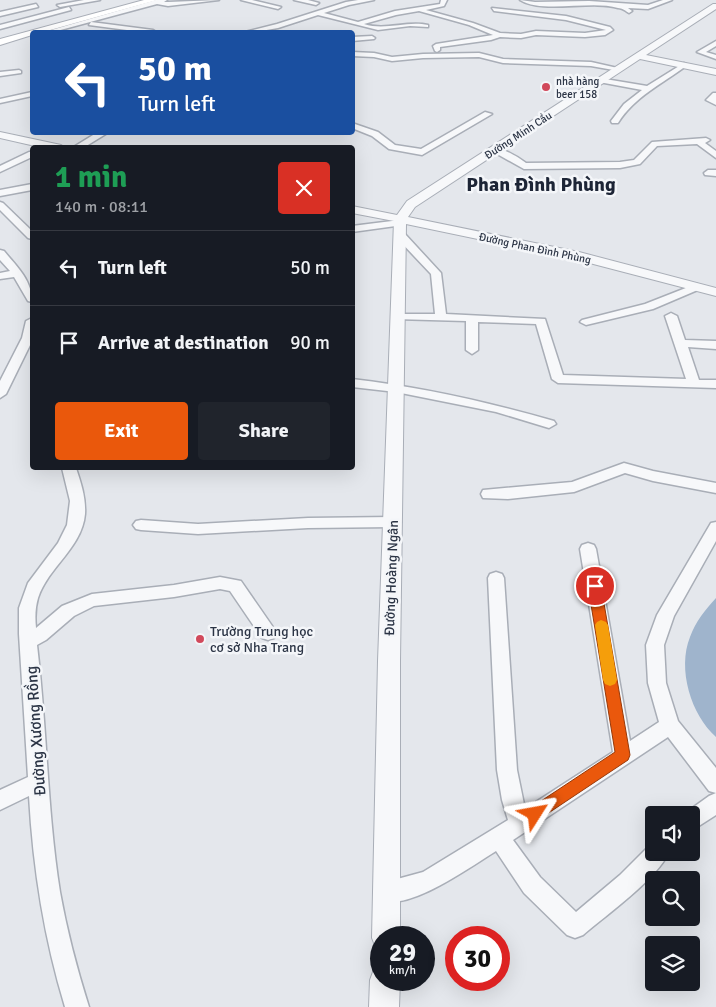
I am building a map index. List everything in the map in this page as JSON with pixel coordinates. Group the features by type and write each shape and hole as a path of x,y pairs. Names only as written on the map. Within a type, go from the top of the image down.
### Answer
{"main road":[{"path":"49,30 154,1"},
{"path":"0,42 30,35"}],"street":[{"path":"58,3 97,0"},
{"path":"80,22 154,1 164,0"},
{"path":"154,1 170,4 216,0"},
{"path":"244,0 278,7"},
{"path":"298,0 316,3"},
{"path":"266,28 348,3 371,0"},
{"path":"358,24 395,13 442,6 444,0"},
{"path":"487,14 505,0"},
{"path":"523,0 535,4 589,3 646,8 669,0"},
{"path":"645,0 660,3"},
{"path":"8,3 22,8"},
{"path":"58,3 69,9 95,16"},
{"path":"348,3 367,7"},
{"path":"261,4 259,7 266,10 266,12"},
{"path":"0,15 36,6"},
{"path":"621,6 630,12 626,14"},
{"name":"Đường Minh Cầu","path":"400,226 411,204 716,6"},
{"path":"0,27 69,9"},
{"path":"376,9 395,13"},
{"path":"421,10 471,24 499,35 521,36 536,33 592,35 605,33 610,30 566,18 494,9"},
{"path":"318,13 377,29 413,24 426,26"},
{"path":"0,15 36,30"},
{"path":"471,24 479,19"},
{"path":"80,22 137,30"},
{"path":"105,30 106,26"},
{"path":"437,50 436,46 491,38 499,35"},
{"path":"355,39 372,38"},
{"path":"714,40 700,53 716,57"},
{"path":"355,53 368,51 386,59"},
{"path":"372,63 386,59 423,56 479,55 503,61 591,64 619,69"},
{"path":"639,56 716,72"},
{"path":"615,121 618,114 627,106 684,66"},
{"path":"0,74 18,72"},
{"path":"602,80 649,89"},
{"path":"0,101 30,94"},
{"path":"716,95 710,100 716,103"},
{"path":"355,127 375,134 392,146 422,152 488,114"},
{"path":"656,132 663,143"},
{"path":"0,135 45,145"},
{"path":"81,145 100,135"},
{"path":"494,150 515,159 524,166 620,165 637,162 653,145 663,143 702,141 716,155"},
{"path":"0,169 30,155"},
{"path":"0,193 30,187"},
{"path":"0,205 30,234"},
{"name":"Đường Phan Đình Phùng","path":"355,210 400,226 579,256 716,292"},
{"path":"4,222 15,220"},
{"path":"355,229 400,226 436,274 441,318"},
{"name":"Đường Hoàng Ngân","path":"386,926 389,661 400,226"},
{"path":"0,253 17,273 30,296"},
{"path":"0,276 17,273"},
{"path":"586,322 649,307 696,287"},
{"path":"398,316 541,321 558,379 716,384"},
{"path":"671,316 682,343 694,384"},
{"path":"472,319 472,350"},
{"path":"0,394 4,376 27,351 30,330"},
{"path":"682,343 716,345"},
{"path":"355,383 396,388 498,409 549,424"},
{"path":"488,494 508,494 574,487 624,468 653,476 716,488"},
{"name":"Đường Xương Rồng","path":"70,470 76,493 78,514 75,528 70,539 35,584 26,614 38,782 50,902 68,982 77,1007"},
{"path":"141,525 198,529 308,523 393,522"},
{"path":"716,527 666,615 655,645 657,683 670,725 716,784"},
{"path":"588,549 622,755"},
{"path":"496,578 507,770 512,800 520,824"},
{"path":"29,641 40,635 68,611 92,600 174,591 220,583 235,585 268,633"},
{"path":"387,892 428,881 520,824 670,725"},
{"path":"0,800 38,782"},
{"path":"700,815 716,803"},
{"path":"499,837 532,885 575,927 628,883 649,861"},
{"path":"384,1007 385,991"}],"water":[{"path":"716,598 716,737 707,728 693,704 686,677 685,663 686,650 692,631 701,616"}],"slow traffic":[{"path":"601,625 610,680"}],"place":[{"name":"nhà hàng beer 158","path":"546,87"},
{"name":"Trường Trung học cơ sở Nha Trang","path":"200,639"}],"district":[{"name":"Phan Đình Phùng","path":"541,184"}],"route":[{"path":"535,814 622,755 595,586"}]}
